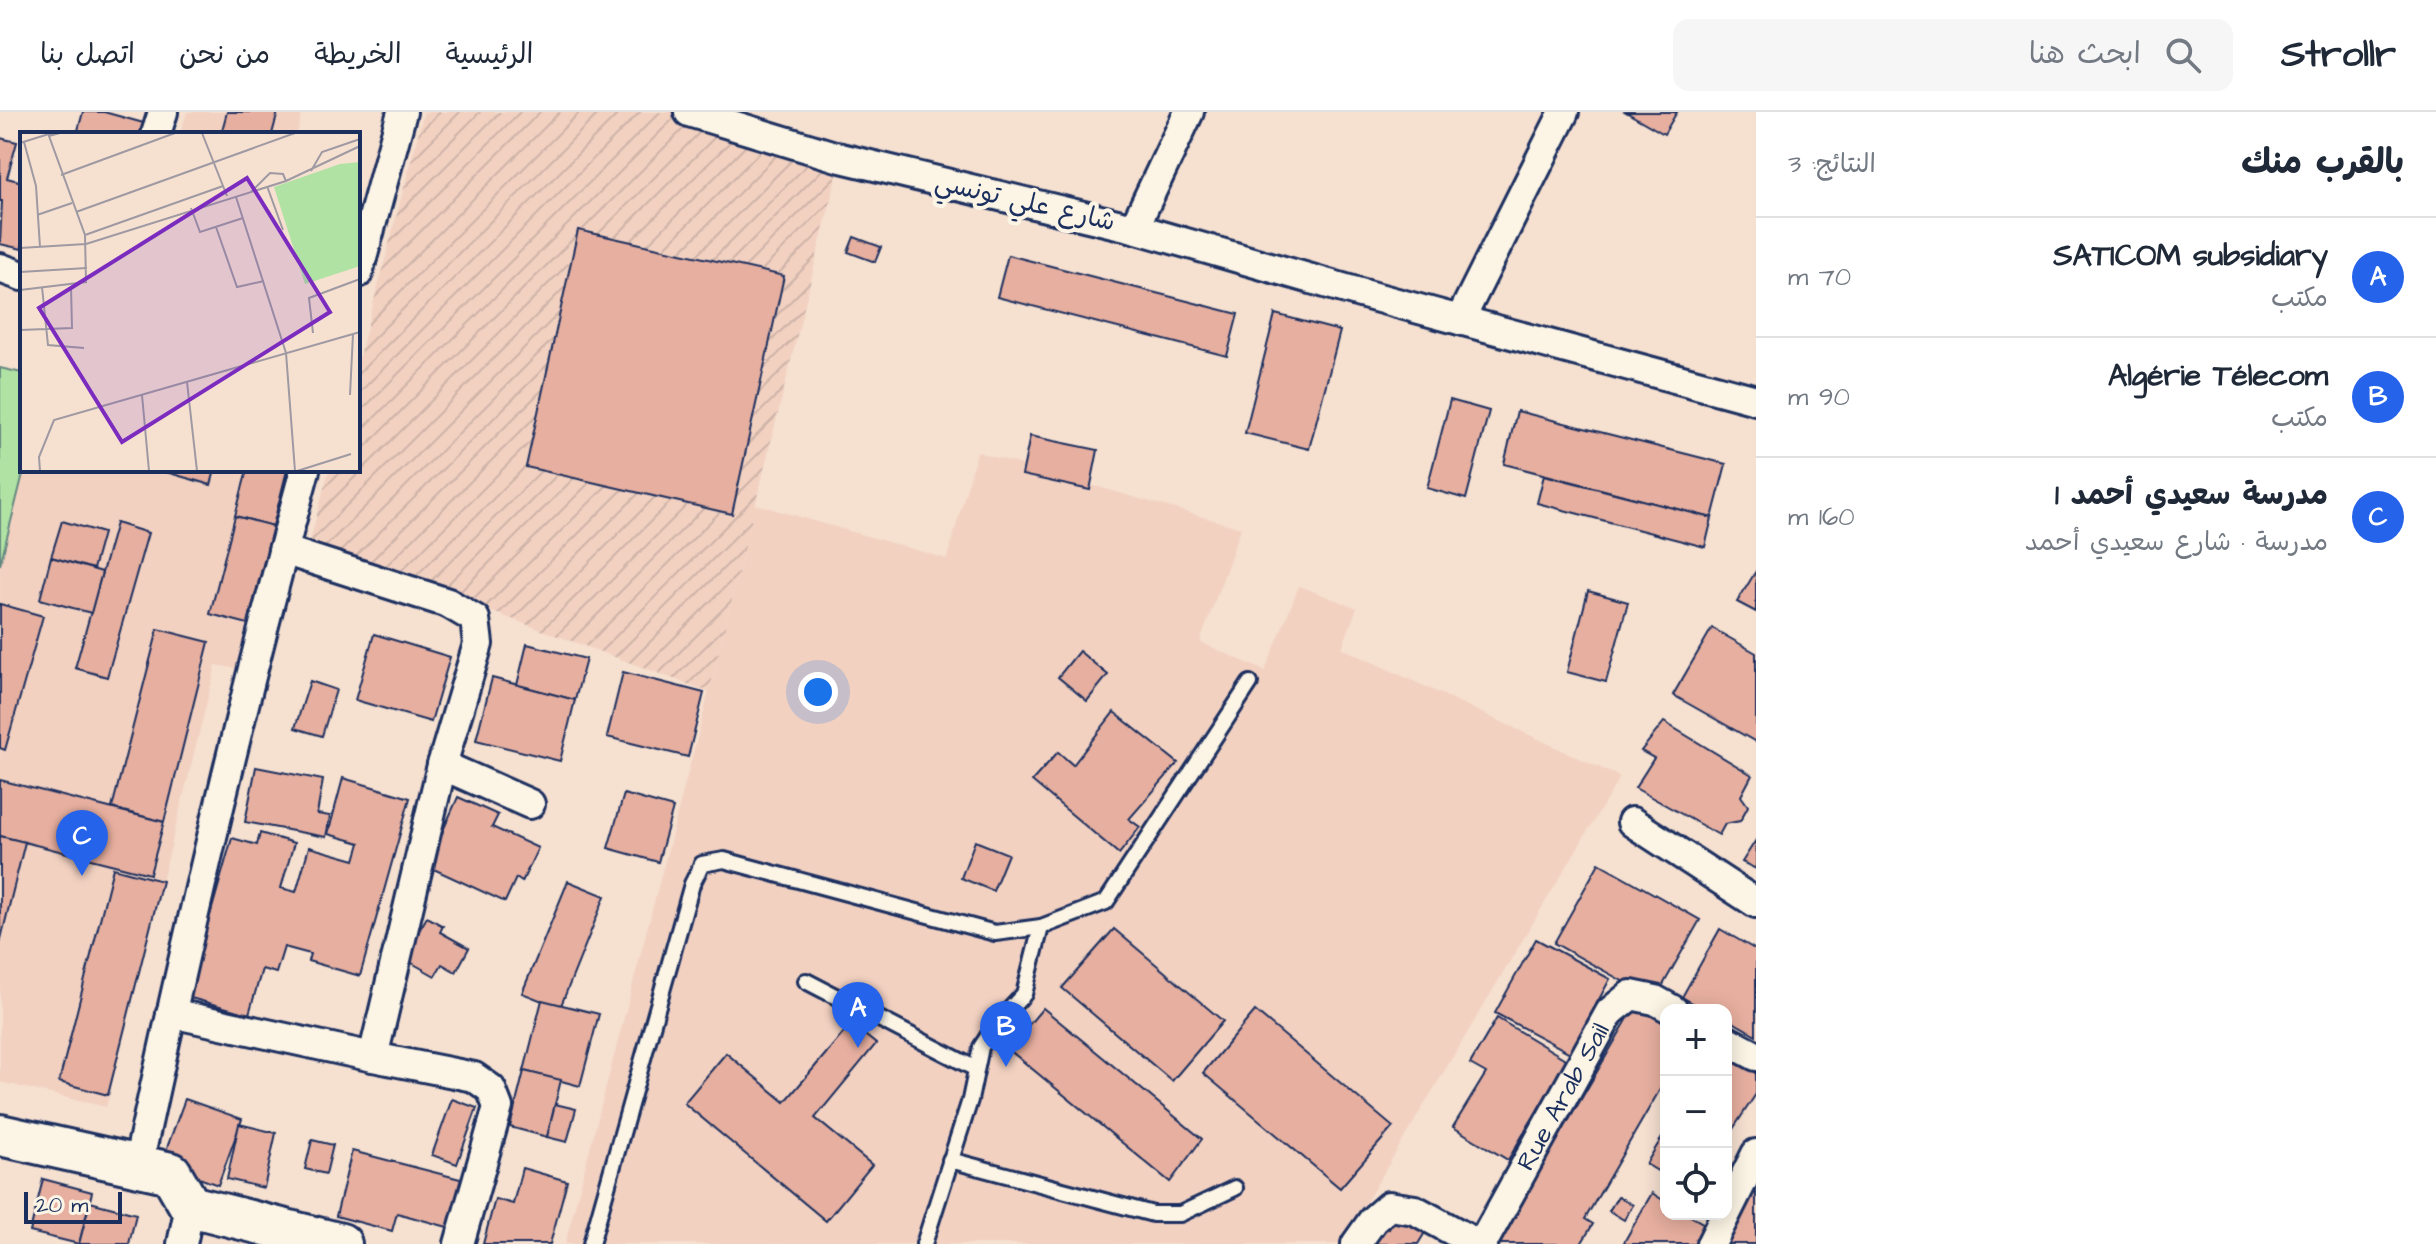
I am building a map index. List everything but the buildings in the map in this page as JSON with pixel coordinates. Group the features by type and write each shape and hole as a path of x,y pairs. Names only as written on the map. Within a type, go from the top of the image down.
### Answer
{"street":[{"path":"157,132 163,112"},
{"path":"360,266 402,112"},
{"name":"شارع علي تونسي","path":"689,112 841,158 1134,228 1360,293 1756,400"},
{"path":"1134,228 1189,112"},
{"path":"1460,320 1564,112"},
{"path":"0,268 20,275"},
{"path":"138,1165 171,1013 304,472"},
{"path":"283,550 448,603 475,619 478,644 442,765 373,1057"},
{"path":"442,765 530,804"},
{"path":"1632,822 1756,903"},
{"name":"Rue Arab Sail","path":"1479,1244 1610,1012 1631,995 1662,1004"},
{"path":"171,1013 474,1077 491,1089 498,1107 459,1244"},
{"path":"1732,1043 1756,1056"},
{"path":"9,1146 138,1165 171,1173 186,1225 341,1244"},
{"path":"1711,1244 1756,1154"},
{"path":"1356,1244 1373,1220 1389,1206 1415,1210 1479,1244"}],"lane":[{"path":"591,1244 692,884 702,864 724,860 995,933 1041,927 1106,902 1250,683"},
{"path":"924,1244 970,1100 981,1047 996,1024 1024,994 1041,927"},
{"path":"806,981 976,1069"},
{"path":"950,1160 1153,1214 1180,1214 1235,1188"}],"shaded area":[{"path":"187,112 302,112 297,132 181,132"},
{"path":"424,112 713,112 841,158 709,692 309,544 328,472 360,472 360,353"},
{"path":"977,452 1241,528 1200,642 1265,671 1299,586 1357,608 1342,648 1620,777 1341,1244 565,1244 755,504 947,559"},
{"path":"23,472 292,472 238,669 216,665 106,1107 0,1082 0,565"}],"green space":[{"path":"0,368 20,373 20,472 23,472 0,565"}],"place":[{"name":"مدرسة سعيدي أحمد 1","path":"82,876"},
{"name":"SATICOM subsidiary","path":"858,1048"},
{"name":"Algérie Télecom","path":"1006,1067"}]}
